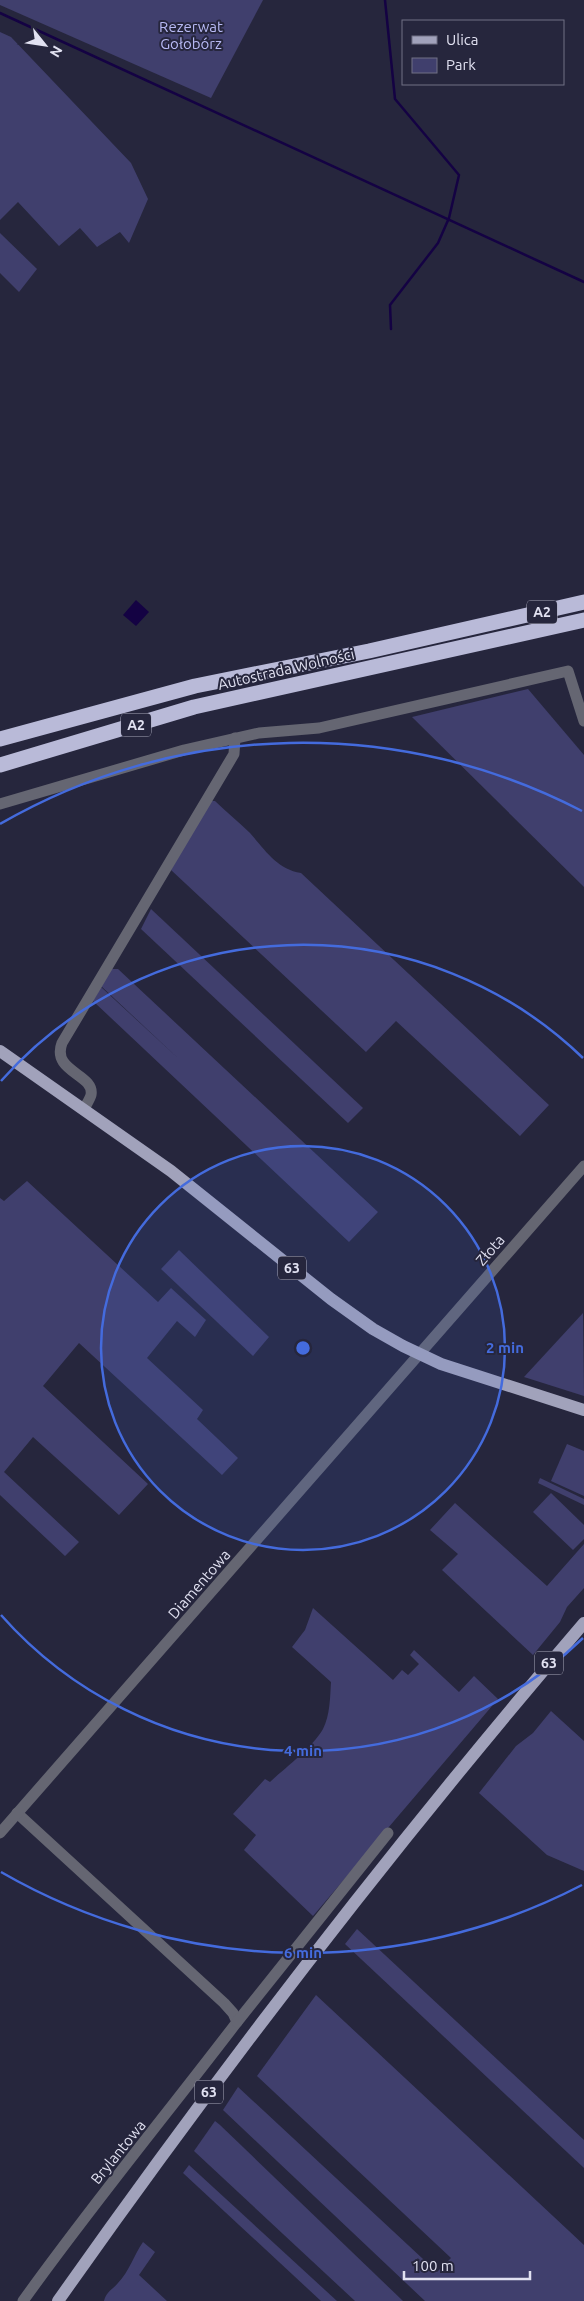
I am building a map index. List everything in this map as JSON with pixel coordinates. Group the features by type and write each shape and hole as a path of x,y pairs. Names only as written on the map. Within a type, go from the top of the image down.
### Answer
{"highway":[{"name":"Autostrada Wolności","path":"0,739 195,686 369,651 584,602"},
{"name":"Autostrada Wolności","path":"0,765 194,707 584,620"}],"main road":[{"name":"63","path":"0,1052 172,1171 347,1311 378,1332 419,1354 454,1368 584,1410"},
{"name":"63","path":"58,2301 146,2176 282,1994 515,1704 584,1623"}],"street":[{"path":"0,804 184,750 235,738 259,733 319,728 568,671 584,721"},
{"path":"84,1109 91,1094 90,1086 64,1063 60,1049 62,1043 234,754 235,738"},
{"name":"Złota","path":"419,1354 584,1166"},
{"name":"Diamentowa","path":"0,1833 419,1354"},
{"path":"17,1813 224,2003 233,2013 236,2022"},
{"name":"Brylantowa","path":"23,2301 66,2241 156,2128 236,2022 388,1833"}],"green space":[{"name":"Rezerwat Gołobórz","path":"0,0 263,0 211,98 0,5"},
{"path":"0,32 11,37 131,163 148,199 129,243 120,232 97,247 80,228 59,246 18,202 0,220"},
{"path":"0,233 37,269 19,292 0,273"},
{"path":"528,689 584,755 584,887 412,717"},
{"path":"209,801 215,801 250,833 278,863 301,873 549,1105 520,1136 396,1021 366,1052 171,870"},
{"path":"151,909 363,1108 348,1123 141,929"},
{"path":"111,969 118,969 378,1212 349,1242 93,1001 101,987 180,1060 101,986"},
{"path":"27,1181 158,1302 171,1288 206,1320 195,1337 177,1321 147,1358 203,1410 197,1419 238,1458 222,1475 79,1343 43,1386 148,1484 119,1515 33,1437 4,1472 79,1542 65,1556 0,1495 0,1198 4,1201"},
{"path":"179,1250 269,1337 253,1356 161,1269"},
{"path":"583,1313 584,1396 524,1377"},
{"path":"567,1444 584,1451 584,1496 551,1481"},
{"path":"540,1478 584,1499 584,1505 538,1483"},
{"path":"551,1493 584,1525 584,1539 573,1550 533,1512"},
{"path":"455,1503 547,1586 584,1544 584,1588 567,1607 560,1622 533,1655 442,1570 458,1554 430,1530"},
{"path":"313,1608 393,1680 402,1670 408,1675 419,1664 410,1655 414,1650 459,1692 474,1676 498,1699 313,1916 244,1850 256,1835 233,1814 265,1779 270,1782 306,1750 325,1724 331,1682 292,1647 305,1630"},
{"path":"551,1711 584,1741 584,1871 547,1855 479,1793 516,1746 533,1733"},
{"path":"357,1929 584,2140 584,2168 345,1944"},
{"path":"316,1995 584,2245 584,2301 425,2301 223,2110 238,2087 437,2272 451,2258 257,2076"},
{"path":"215,2121 403,2301 355,2301 194,2151"},
{"path":"189,2165 337,2301 321,2301 183,2173"},
{"path":"143,2242 155,2252 139,2275 167,2301 104,2301 108,2293 125,2274"}],"shaded area":[{"path":"136,600 149,612 136,626 123,615"}],"waterway":[{"path":"385,0 395,99 459,175 449,218 438,243 390,305 391,329"},
{"path":"0,13 584,282"}]}
